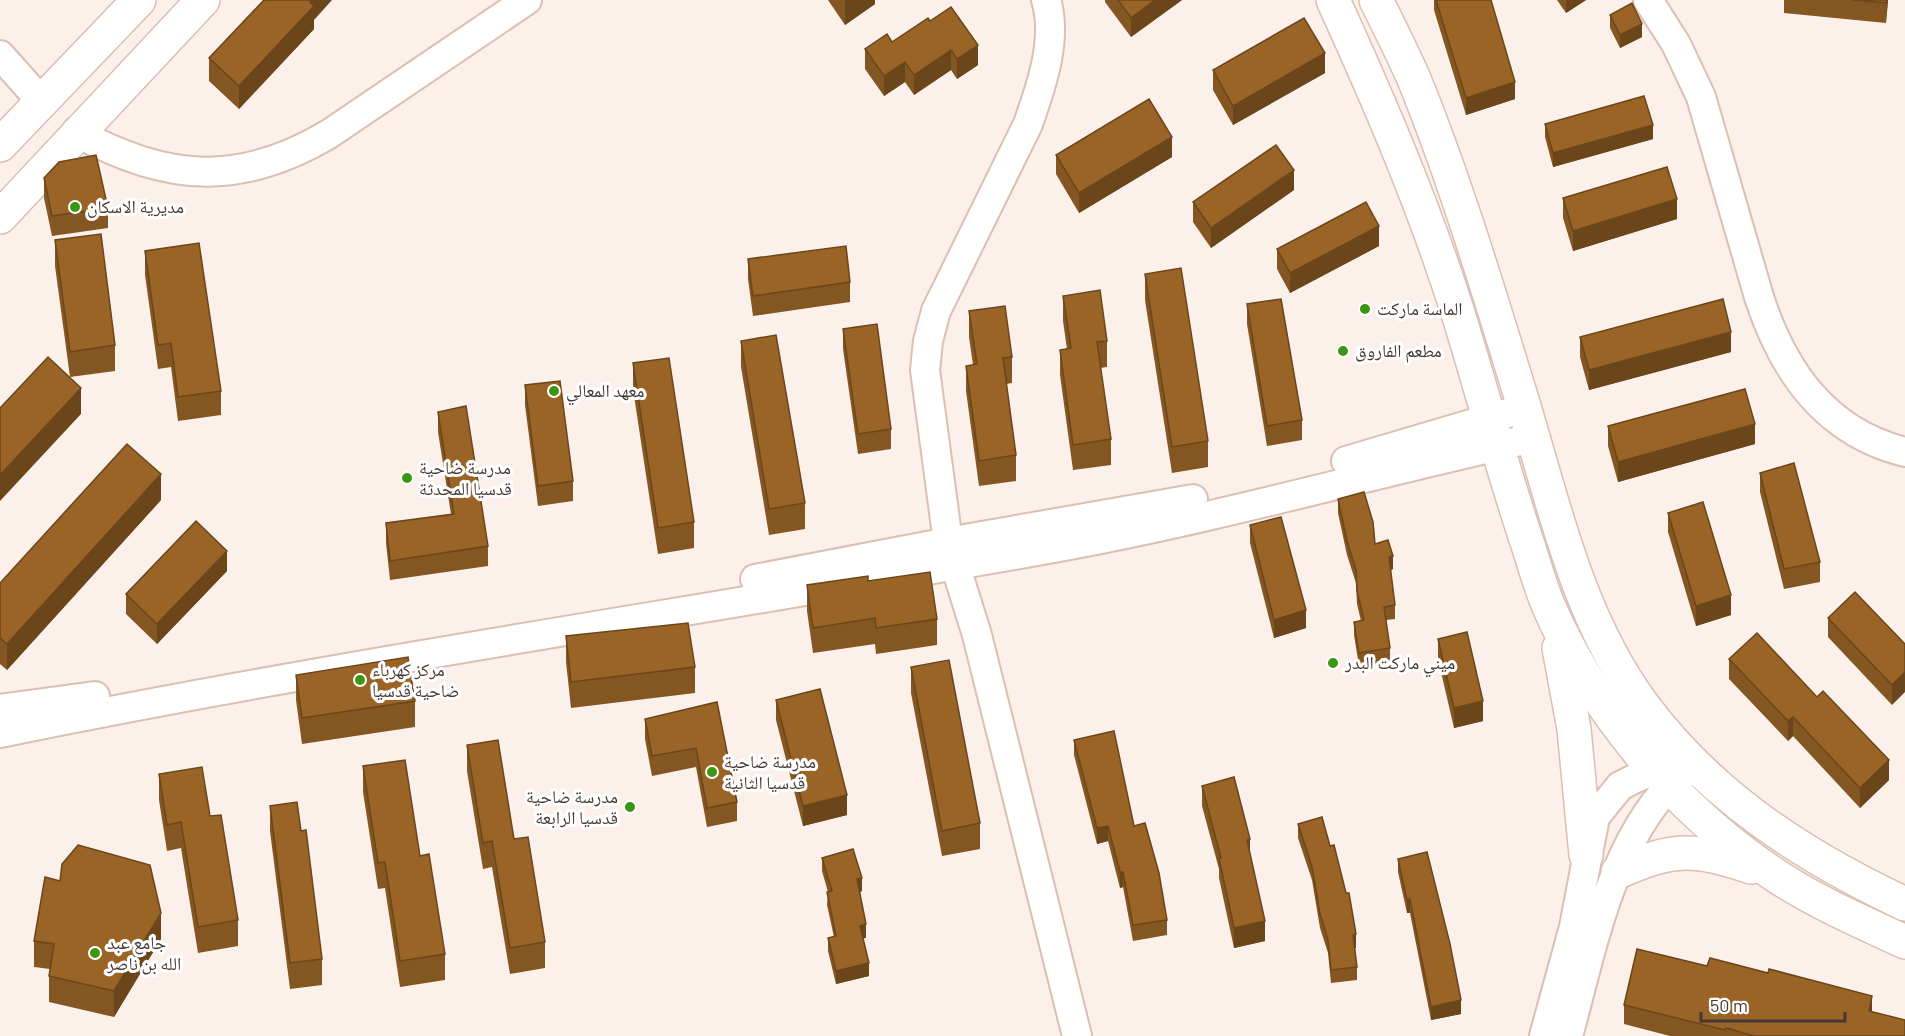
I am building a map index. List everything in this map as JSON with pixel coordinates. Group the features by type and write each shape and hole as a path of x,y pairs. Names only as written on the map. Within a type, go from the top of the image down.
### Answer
{"main road":[{"path":"0,145 139,0"},
{"path":"0,217 76,132 203,0"},
{"path":"1333,0 1379,102 1421,205 1457,311 1492,432 1548,605 1574,729 1586,855"},
{"path":"1376,0 1414,79 1492,300 1582,591 1608,650 1642,704 1690,759 1759,821 1801,850 1845,875 1905,904"},
{"path":"1548,605 1578,667 1616,724 1694,812 1774,875 1823,903 1905,942"},
{"path":"1618,872 1673,852 1700,852 1774,875"}],"street":[{"path":"76,132 103,147 161,166 222,171 261,166 297,153 329,134 527,0"},
{"path":"1046,0 1050,31 1039,92 1028,124 940,300 928,340 925,370 952,553 977,635 1077,1036"},
{"path":"1648,0 1676,44 1701,98 1720,154 1756,286 1770,330 1784,360 1805,390 1832,415 1861,435 1905,452"},
{"path":"0,55 41,101"},
{"path":"0,734 153,695 450,643 632,604 1151,519 1529,423"},
{"path":"0,709 153,695"},
{"path":"1544,1036 1574,927 1595,817 1606,800 1620,786 1662,776 1690,759"},
{"path":"1568,1036 1618,872 1662,776"},
{"path":"1586,855 1618,872"}],"building":[{"path":"264,0 312,0 310,2 314,6 239,86 209,58"},
{"path":"1118,0 1155,0 1131,18"},
{"path":"1436,0 1491,0 1515,82 1466,98"},
{"path":"1853,0 1887,0 1886,3"},
{"path":"1632,3 1642,24 1620,35 1610,15"},
{"path":"951,7 978,45 957,59 951,50 914,75 905,62 884,76 865,49 887,34 892,42 928,18 930,21"},
{"path":"1304,18 1325,53 1233,106 1213,70"},
{"path":"1644,96 1653,125 1553,153 1545,124"},
{"path":"1149,99 1172,137 1079,193 1056,155"},
{"path":"1276,145 1294,170 1211,228 1193,202"},
{"path":"96,155 108,208 52,216 44,178 59,162"},
{"path":"1667,167 1677,199 1573,231 1563,198"},
{"path":"1366,202 1379,226 1290,273 1277,249"},
{"path":"101,234 115,345 70,352 55,240"},
{"path":"199,243 221,391 178,397 171,343 158,345 145,251"},
{"path":"846,246 850,282 753,296 748,259"},
{"path":"1181,268 1208,441 1172,447 1145,274"},
{"path":"1100,290 1107,341 1097,342 1111,439 1073,445 1060,350 1071,348 1063,296"},
{"path":"1281,299 1302,420 1267,426 1247,304"},
{"path":"1723,299 1731,332 1589,370 1580,337"},
{"path":"1005,306 1012,357 1003,358 1016,455 979,461 966,366 977,364 969,311"},
{"path":"877,324 891,429 858,434 843,329"},
{"path":"776,335 805,503 769,509 741,341"},
{"path":"48,357 81,388 0,475 0,408"},
{"path":"669,358 694,522 658,528 633,363"},
{"path":"560,381 573,481 538,486 525,385"},
{"path":"1745,389 1755,424 1618,462 1608,426"},
{"path":"466,406 488,546 390,561 386,523 454,514 438,412"},
{"path":"127,444 161,474 7,644 0,638 0,583"},
{"path":"1794,463 1820,562 1784,569 1760,473"},
{"path":"1364,492 1373,522 1375,544 1388,540 1393,556 1389,557 1395,605 1384,607 1390,648 1359,653 1354,622 1364,620 1357,591 1356,570 1338,499"},
{"path":"1703,502 1731,595 1696,606 1668,513"},
{"path":"1281,517 1306,610 1274,620 1250,525"},
{"path":"196,521 227,551 157,624 126,594"},
{"path":"930,572 937,619 876,628 875,618 813,628 807,585 868,576 868,581"},
{"path":"1855,592 1905,644 1905,672 1892,685 1828,618"},
{"path":"688,623 695,667 571,682 566,636"},
{"path":"1467,632 1483,701 1454,708 1438,639"},
{"path":"1757,633 1817,697 1823,691 1889,760 1860,788 1793,717 1788,721 1729,659"},
{"path":"408,657 415,701 302,718 296,675"},
{"path":"949,660 980,823 942,831 911,667"},
{"path":"820,689 847,795 803,806 776,700"},
{"name":"مدرسة ضاحية قدسيا الثانية","path":"717,702 737,802 707,808 696,748 652,756 645,719"},
{"path":"1114,731 1134,826 1145,823 1159,873 1167,920 1133,925 1123,872 1120,872 1108,826 1097,828 1074,740"},
{"path":"498,740 514,839 528,837 545,942 510,948 492,841 483,843 467,745"},
{"path":"405,760 420,856 429,854 445,954 400,961 385,862 378,863 363,766"},
{"path":"202,767 210,816 221,815 238,920 198,927 181,822 167,825 159,774"},
{"path":"1234,777 1250,839 1247,840 1265,921 1234,928 1219,858 1221,858 1202,786"},
{"path":"297,802 301,831 306,830 322,959 290,963 270,806"},
{"path":"1322,817 1330,846 1334,845 1346,893 1349,893 1356,934 1353,935 1357,967 1331,970 1328,940 1320,914 1312,867 1298,824"},
{"name":"جامع عبد الله بن ناصر","path":"78,845 150,865 161,913 114,991 49,976 54,944 34,941 45,877 60,881 62,864"},
{"path":"853,849 862,878 857,879 866,924 860,926 869,963 836,971 828,938 836,936 827,892 832,891 822,858"},
{"path":"1427,852 1450,944 1461,1000 1431,1007 1410,899 1407,900 1398,859"},
{"path":"1637,949 1707,966 1710,958 1768,973 1769,969 1872,996 1869,1011 1905,1020 1905,1036 1754,1036 1624,1005"}],"place":[{"name":"مديرية الاسكان","path":"75,207"},
{"name":"الماسة ماركت","path":"1365,309"},
{"name":"مطعم الفاروق","path":"1343,351"},
{"name":"معهد المعالي","path":"554,391"},
{"name":"مدرسة ضاحية قدسيا المحدثة","path":"407,478"},
{"name":"ميني ماركت البدر","path":"1333,663"},
{"name":"مركز كهرباء ضاحية قدسيا","path":"360,680"},
{"name":"مدرسة ضاحية قدسيا الثانية","path":"712,772"},
{"name":"مدرسة ضاحية قدسيا الرابعة","path":"630,807"},
{"name":"جامع عبد الله بن ناصر","path":"95,953"}]}
